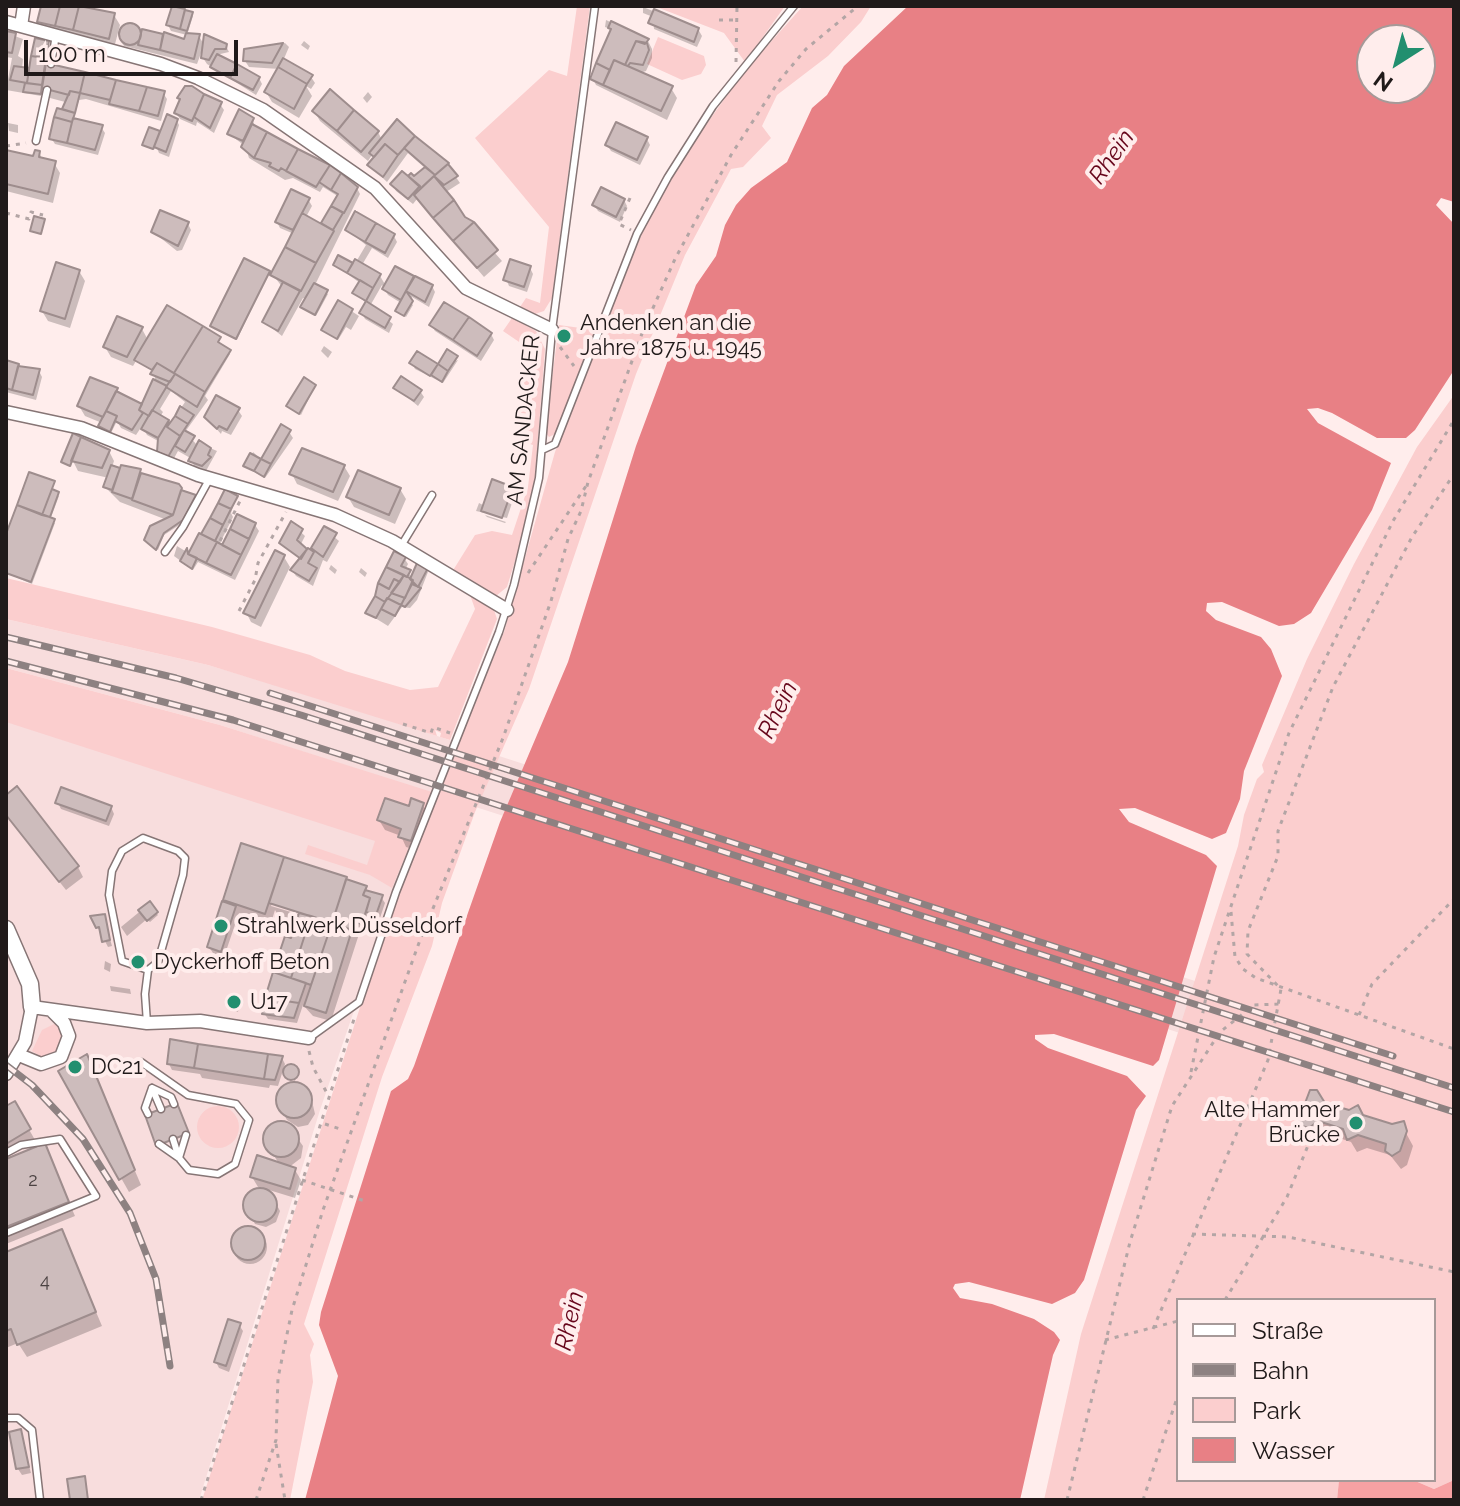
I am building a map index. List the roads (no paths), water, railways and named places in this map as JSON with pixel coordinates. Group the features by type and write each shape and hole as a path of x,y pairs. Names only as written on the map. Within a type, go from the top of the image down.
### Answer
{"street":[{"path":"21,26 24,6"},
{"path":"6,22 173,69 263,110 307,137 375,188 466,288 552,336"},
{"path":"6,412 81,428 210,478 335,515 401,546 507,610"},
{"path":"6,929 30,984 32,1007 19,1055 6,1074"},
{"path":"32,1007 147,1023 200,1021 309,1038"},
{"path":"19,1055 41,1064 49,1064 61,1057 69,1036 64,1023 51,1010"}],"lane":[{"name":"AM SANDACKER","path":"309,1038 359,1002 396,892 507,610 514,585 535,500 542,450 552,336 595,6"},
{"path":"542,450 555,444 637,234 690,139 738,73 794,6"},
{"path":"51,64 56,35"},
{"path":"36,141 47,90"},
{"path":"165,552 210,478"},
{"path":"401,546 432,495"},
{"path":"143,838 178,851 185,858 158,962 148,970 122,961 109,895 112,871 122,851 143,838"},
{"path":"147,1023 148,970"},
{"path":"141,1062 188,1095 236,1104 249,1120 235,1164 218,1174 189,1170 179,1158 159,1144"},
{"path":"152,1088 171,1097 174,1104"},
{"path":"152,1088 161,1109"},
{"path":"148,1114 145,1108 152,1088"},
{"path":"179,1158 186,1135"},
{"path":"6,1153 21,1145 60,1139 96,1196 6,1233"},
{"path":"173,1139 179,1158"},
{"path":"6,1418 18,1418 32,1430 40,1500"}],"water":[{"name":"Rhein","path":"908,6 1454,6 1454,202 1441,198 1436,205 1454,224 1454,370 1415,430 1406,438 1377,438 1332,413 1318,408 1307,409 1318,423 1391,463 1372,510 1311,613 1294,624 1279,626 1222,602 1207,603 1206,611 1216,620 1261,637 1271,649 1282,676 1244,771 1240,799 1226,833 1212,839 1135,808 1119,809 1129,822 1206,855 1217,866 1159,1060 1153,1066 1054,1034 1035,1035 1035,1039 1048,1048 1127,1076 1146,1096 1136,1110 1084,1280 1075,1293 1052,1304 969,1282 955,1284 953,1288 960,1298 992,1304 1034,1319 1054,1332 1060,1340 1053,1355 1020,1500 305,1500 338,1376 319,1325 321,1312 391,1091 408,1079 414,1066 500,822 568,662 636,446 696,285 716,256 725,225 736,205 751,188 787,162 812,108 827,95 844,66"}],"railway":[{"path":"6,637 176,678 301,715 1454,1088"},
{"path":"6,661 233,720 1454,1112"},
{"path":"270,693 1393,1056"},
{"path":"6,1065 32,1085 83,1139 130,1213 156,1279 170,1366"}],"place":[{"name":"Andenken an die Jahre 1875 u. 1945","path":"564,336"},
{"name":"Strahlwerk Düsseldorf","path":"221,926"},
{"name":"Dyckerhoff Beton","path":"138,962"},
{"name":"U17","path":"234,1002"},
{"name":"DC21","path":"75,1067"},
{"name":"Alte Hammer Brücke","path":"1356,1123"}]}
